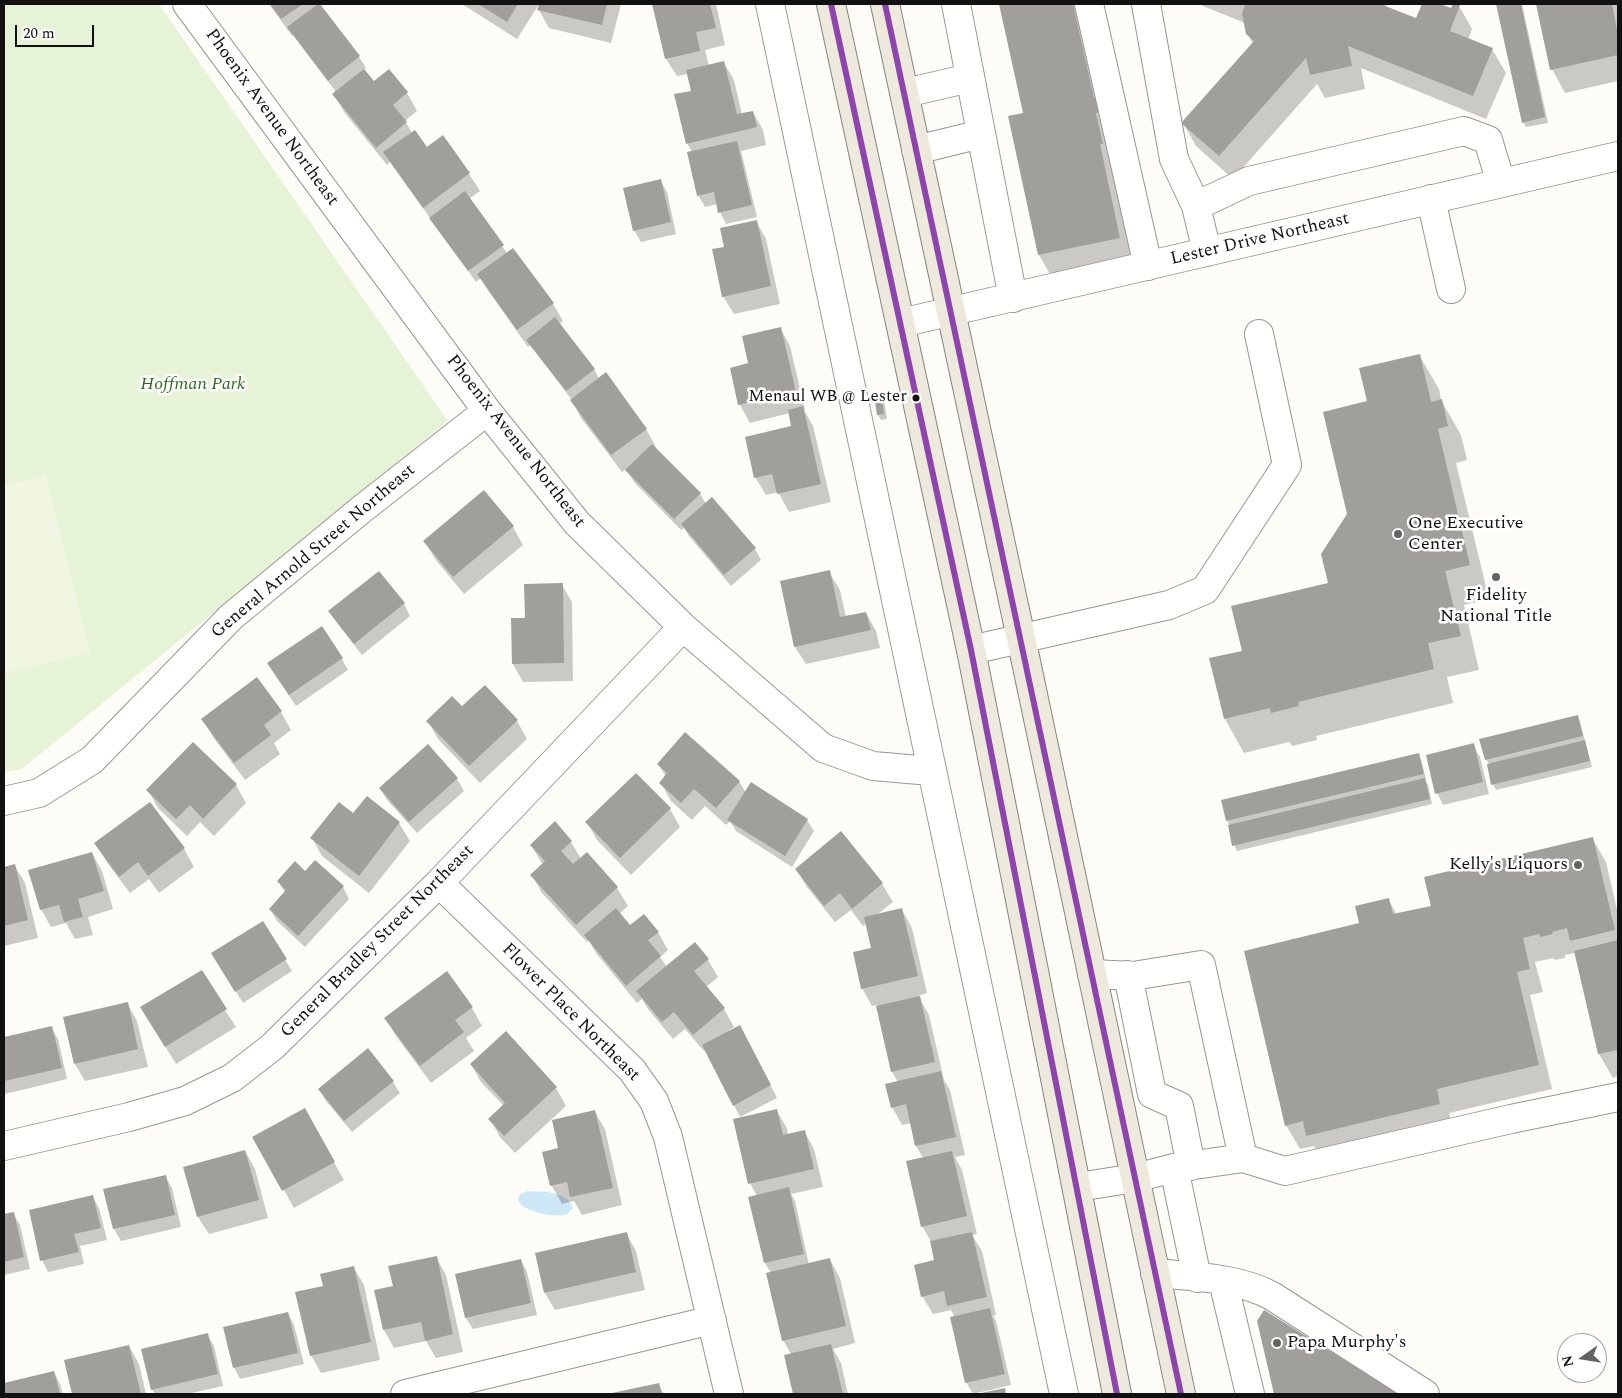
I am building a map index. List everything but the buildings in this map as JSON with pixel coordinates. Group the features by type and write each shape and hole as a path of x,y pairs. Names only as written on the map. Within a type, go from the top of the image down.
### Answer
{"main road":[{"path":"831,4 972,650 1117,1394"},
{"path":"885,4 1181,1394"}],"street":[{"name":"Phoenix Avenue Northeast","path":"187,4 488,411 577,523 683,627 823,748 873,766 931,771"},
{"path":"770,4 1064,1394"},
{"path":"956,4 1012,298"},
{"path":"1090,4 1148,266"},
{"path":"1146,4 1174,159 1196,206 1207,252"},
{"path":"905,93 970,78"},
{"path":"1196,206 1249,181 1464,132 1488,140 1501,183"},
{"path":"916,150 981,134"},
{"name":"Lester Drive Northeast","path":"901,323 1618,156"},
{"path":"1431,200 1451,289"},
{"path":"972,650 1169,605 1205,590 1287,465 1259,334"},
{"name":"General Arnold Street Northeast","path":"4,802 39,793 92,760 231,617 362,509 488,411"},
{"name":"General Bradley Street Northeast","path":"4,1146 130,1117 185,1102 232,1078 272,1047 439,883 683,627"},
{"name":"Flower Place Northeast","path":"439,883 632,1070 654,1101 668,1137 729,1394"},
{"path":"1092,974 1128,976 1201,965 1243,1158"},
{"path":"1128,976 1152,1094 1179,1106 1183,1167 1197,1278"},
{"path":"1078,1187 1135,1178 1183,1167 1243,1158 1285,1171 1511,1119 1618,1097"},
{"path":"1155,1273 1224,1281 1257,1288 1425,1394"},
{"path":"1224,1281 1250,1394"},
{"path":"405,1394 712,1320"}],"green space":[{"name":"Hoffman Park","path":"4,4 159,4 448,421 22,769 4,772"},
{"path":"46,475 90,653 4,673 4,485"}],"water":[{"path":"527,1191 560,1195 570,1202 573,1208 567,1214 562,1215 532,1211 518,1200 519,1195"}],"transit line":[{"path":"831,4 971,650 1117,1394"},
{"path":"885,4 1181,1394"}],"place":[{"name":"Menaul WB @ Lester","path":"916,398"},
{"name":"One Executive Center","path":"1398,534"},
{"name":"Fidelity National Title","path":"1496,577"},
{"name":"Kelly's Liquors","path":"1578,865"},
{"name":"Papa Murphy's","path":"1277,1343"}]}
